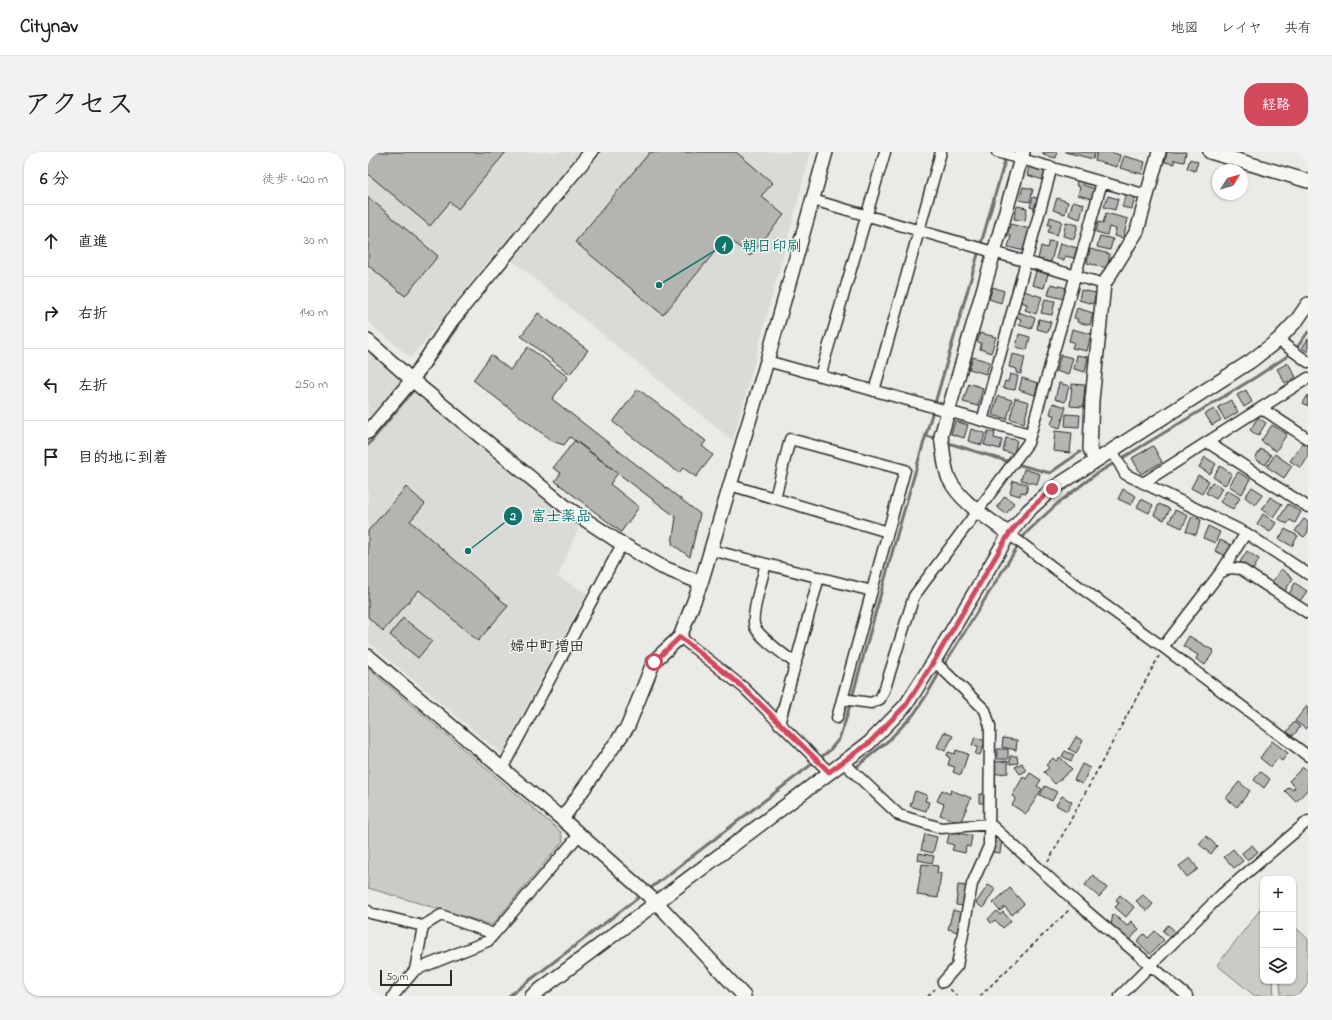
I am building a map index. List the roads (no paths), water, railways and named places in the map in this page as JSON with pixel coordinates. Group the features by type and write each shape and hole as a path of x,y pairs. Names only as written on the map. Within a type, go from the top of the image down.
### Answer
{"street":[{"path":"368,432 412,380 452,320 591,152"},
{"path":"562,819 628,726 654,662 680,637 701,583 711,550 767,361 826,152"},
{"path":"820,376 885,152"},
{"path":"874,391 941,152"},
{"path":"996,152 1022,155 1052,167 1147,195"},
{"path":"1095,461 1090,449 1092,400 1104,284 1137,231 1159,152"},
{"path":"1210,152 1308,181"},
{"path":"1022,155 941,436 949,478 961,496 978,511 1308,756"},
{"path":"982,421 1027,263 1052,167"},
{"path":"842,699 871,703 880,699 885,688 914,596 1028,443 1102,182"},
{"path":"813,200 919,232 1104,284"},
{"path":"532,996 869,743 906,705 934,661 1009,534 1028,511 1052,489 1251,361 1278,340 1297,320 1308,304"},
{"path":"1278,340 1308,362"},
{"path":"368,341 412,380 566,507 622,544 662,567 701,583"},
{"path":"767,361 1030,434"},
{"path":"1143,483 1308,378"},
{"path":"1261,408 1308,439"},
{"path":"775,498 790,439 905,470 837,718"},
{"path":"1207,442 1308,507"},
{"path":"1112,450 1125,474 1246,533 1308,574"},
{"path":"730,485 888,532"},
{"path":"1163,647 1220,573 1246,533"},
{"path":"502,769 622,544"},
{"path":"711,550 872,591"},
{"path":"766,564 754,615 754,625 758,632 796,664"},
{"path":"1220,573 1230,568 1241,569 1308,613"},
{"path":"779,724 819,577"},
{"path":"680,637 744,688 829,772"},
{"path":"368,656 562,819 657,903 744,996"},
{"path":"934,661 985,710 990,726 989,846 972,884 957,966 943,982"},
{"path":"843,762 899,815 941,828 990,824 1076,903 1187,996"},
{"path":"1120,996 1222,894 1308,821"},
{"path":"393,996 415,970 488,941 579,835"},
{"path":"368,911 370,913 423,926 441,915 494,934"},
{"path":"415,970 423,926"}],"waterway":[{"path":"594,158 599,152"},
{"path":"647,891 829,751 839,739 846,719 897,535 1006,157"},
{"path":"419,381 474,303"},
{"path":"855,768 889,740 914,714 1026,533 1058,503 1096,474 1256,377 1286,357 1298,346 1308,332"},
{"path":"368,445 415,388"},
{"path":"926,436 938,439"},
{"path":"945,442 1010,462"},
{"path":"1016,464 1050,473 1080,452"},
{"path":"509,996 643,894"}],"place":[{"name":"朝日印刷","path":"659,285"},
{"name":"富士薬品","path":"468,551"}],"district":[{"name":"婦中町増田","path":"547,646"}]}
